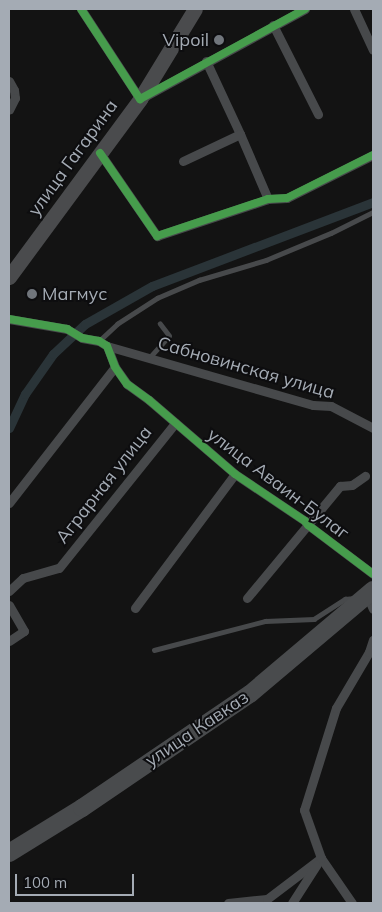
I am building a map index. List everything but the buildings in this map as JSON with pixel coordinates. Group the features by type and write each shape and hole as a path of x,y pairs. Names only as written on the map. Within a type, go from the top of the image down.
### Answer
{"highway":[{"name":"улица Кавказ","path":"9,853 82,808 250,694 370,598"}],"main road":[{"name":"улица Гагарина","path":"9,276 140,99 190,12"}],"street":[{"path":"81,9 140,99 206,61 305,9"},
{"path":"354,9 373,50"},
{"path":"273,25 318,114"},
{"path":"206,61 268,199"},
{"path":"9,81 14,90 15,98 9,110"},
{"path":"183,161 240,134"},
{"path":"100,153 157,236 268,199 287,198 373,155"},
{"path":"9,318 67,329 82,338 98,341 107,346"},
{"name":"Сабновинская улица","path":"107,346 313,405 331,406 373,428"},
{"name":"улица Аваин-Булаг","path":"107,346 115,367 127,384 235,474 305,521 308,526 373,574"},
{"path":"9,503 115,367"},
{"name":"Аграрная улица","path":"9,591 23,578 59,568 174,423"},
{"path":"136,608 235,474"},
{"path":"247,598 340,486 352,485 365,476"},
{"path":"9,605 24,631 9,641"},
{"path":"352,903 321,858 304,810 336,708 369,652 373,640"},
{"path":"228,903 267,899 321,858"},
{"path":"292,903 321,858"}],"lane":[{"path":"98,341 118,324 157,298 199,280 266,260 331,233 373,212"},
{"path":"150,357 169,336 160,324"},
{"path":"154,650 265,621 314,619 345,599 370,598"}],"waterway":[{"path":"9,428 25,394 53,354 85,324 152,286 373,202"}],"cycle path":[{"path":"81,9 140,99 305,9"},
{"path":"100,153 157,236 268,199 287,198 373,155"},
{"path":"9,319 67,329 82,338 99,341 107,346 115,367 127,384 149,400 235,474 305,521 373,574"}],"place":[{"name":"Vipoil","path":"219,40"},
{"name":"Магмус","path":"32,294"}]}
